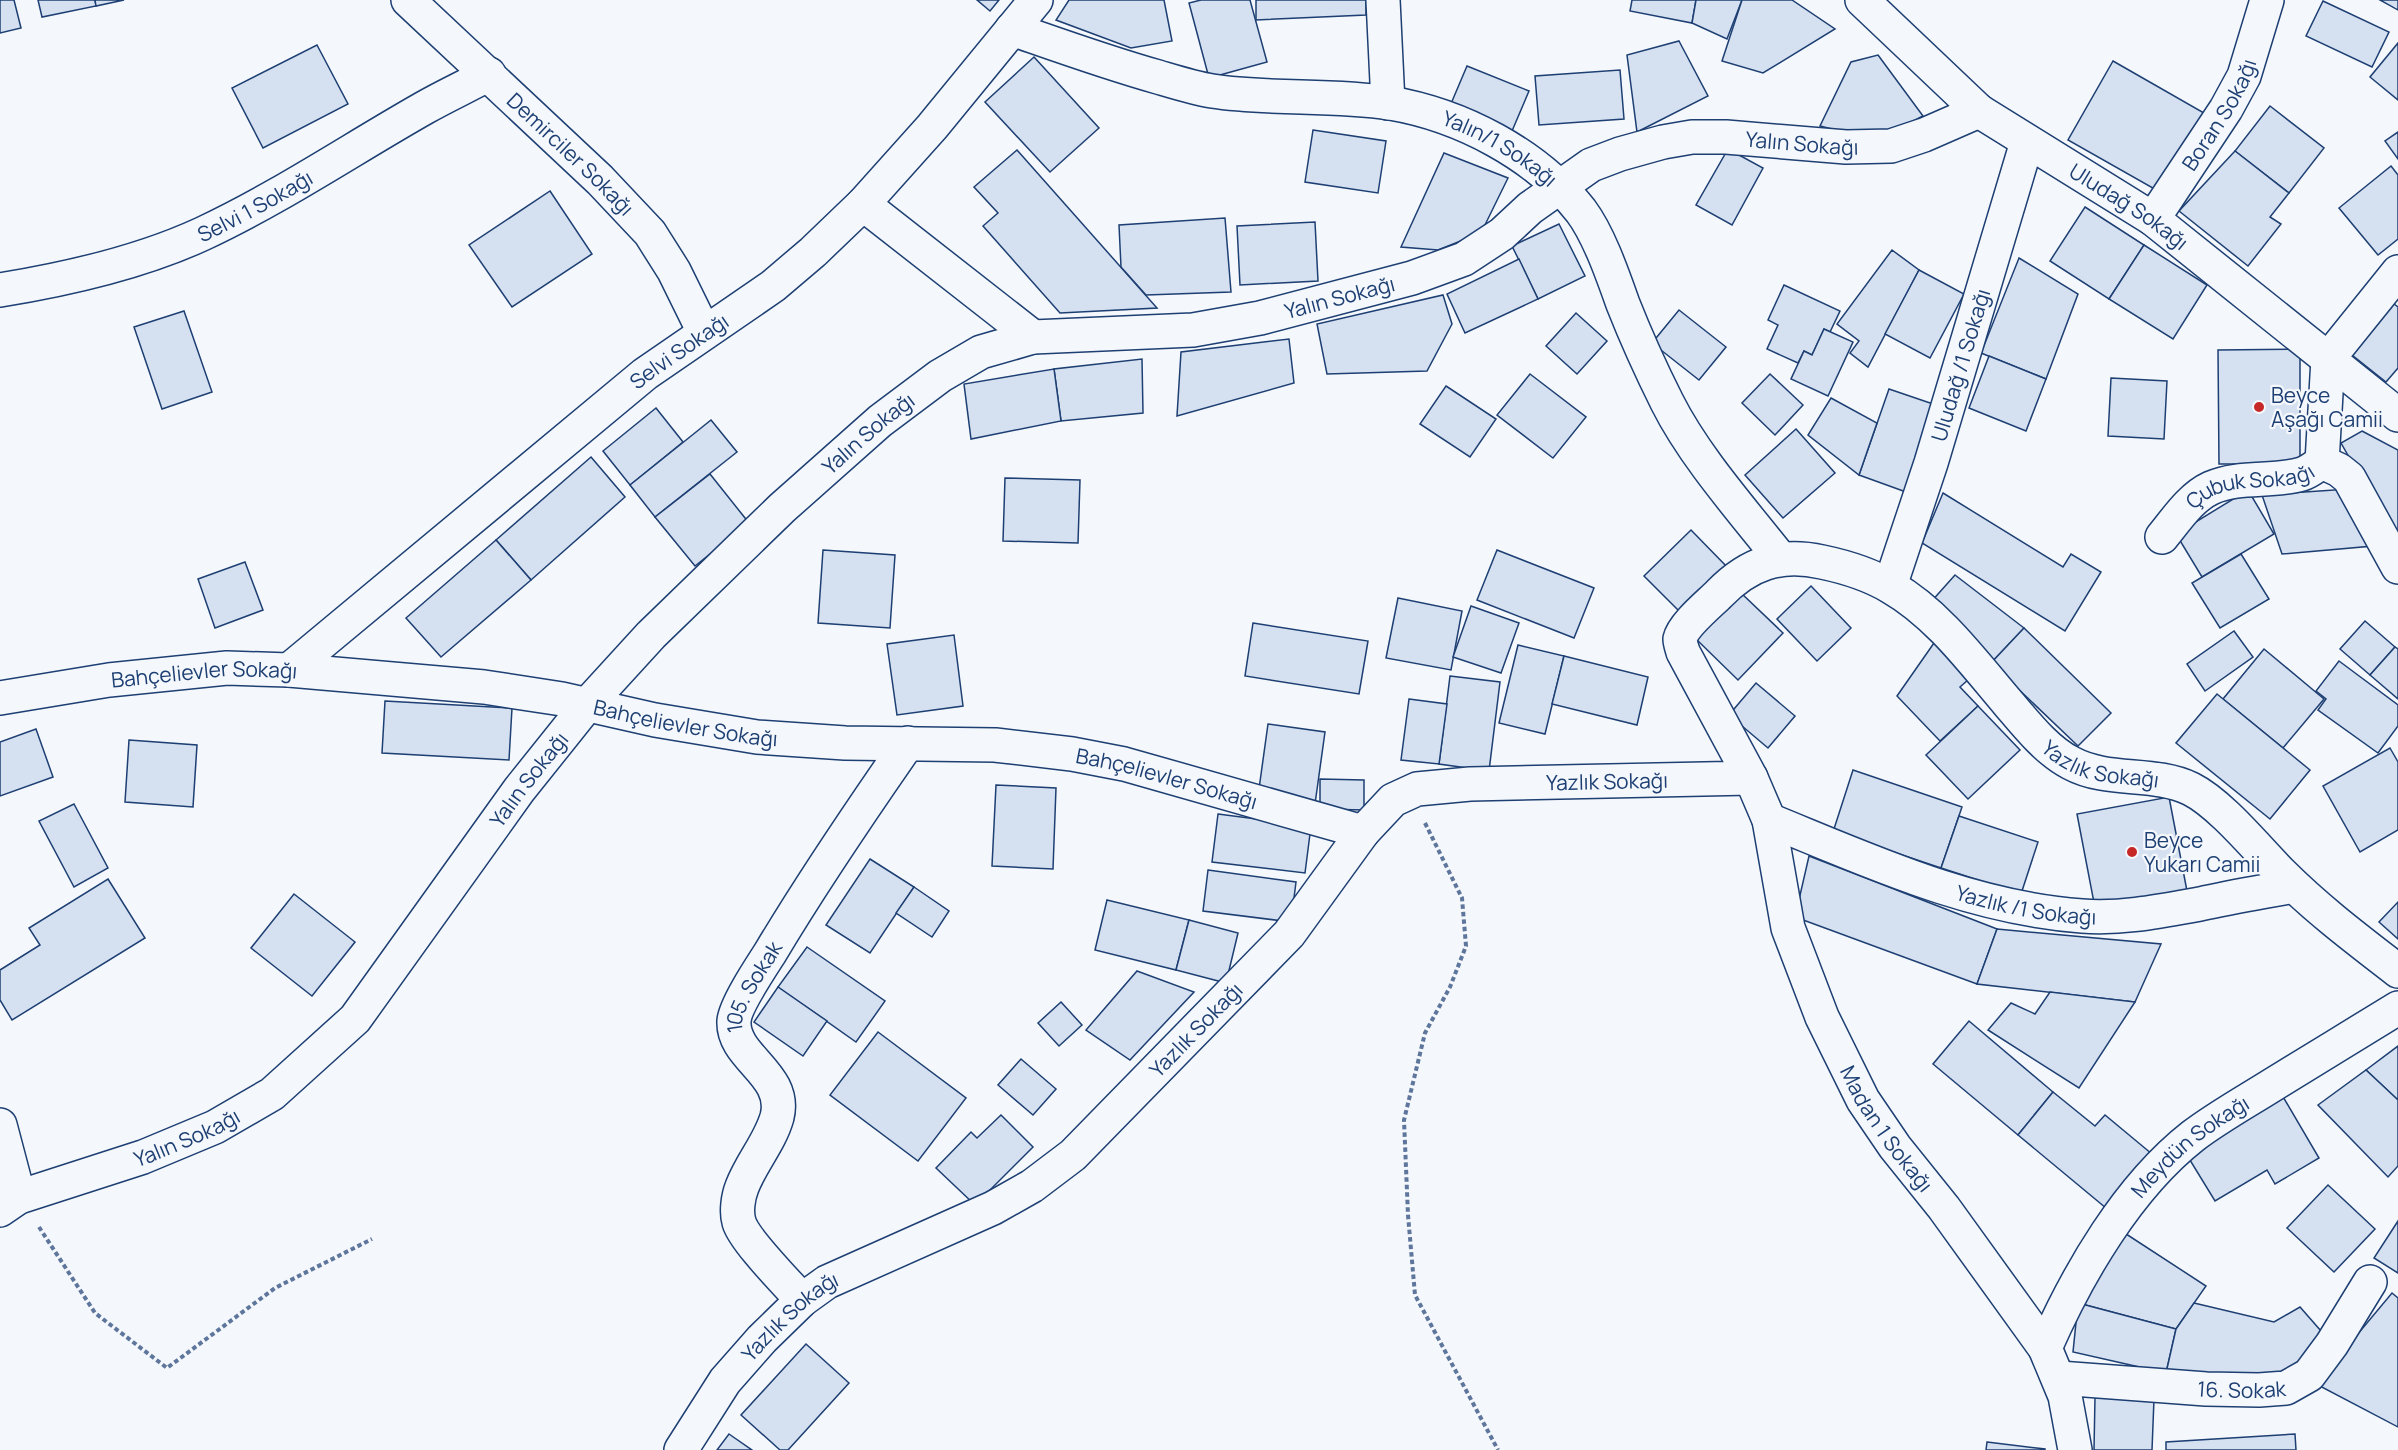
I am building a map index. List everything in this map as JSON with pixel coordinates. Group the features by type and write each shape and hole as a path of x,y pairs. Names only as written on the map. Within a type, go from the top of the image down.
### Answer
{"street":[{"name":"Demirciler Sokağı","path":"408,0 600,180 650,233 674,271 704,332"},
{"name":"Selvi Sokağı","path":"289,670 581,424 645,374 773,286 813,252 863,204 932,127 1036,0"},
{"path":"1383,0 1388,103"},
{"name":"Uludağ Sokağı","path":"1862,0 1979,111 2153,219 2398,415"},
{"name":"Boran Sokağı","path":"2153,219 2226,109 2244,76 2267,0"},
{"name":"Yalın/1 Sokağı","path":"1012,29 1109,64 1210,91 1256,96 1388,103 1428,113 1511,149 1559,186 1583,213 1607,261 1635,333 1668,404 1729,493 1780,558"},
{"name":"Selvi 1 Sokağı","path":"0,290 84,273 199,235 245,213 426,107 489,74"},
{"name":"Yalın Sokağı","path":"10,1203 143,1157 214,1127 272,1094 355,1019 519,790 587,705 651,635 782,508 880,421 940,376 981,352 1033,337 1193,330 1260,318 1412,278 1464,259 1502,234 1530,208 1591,165 1663,142 1692,137 1726,137 1846,147 1892,146 1979,111"},
{"name":"Uludağ /1 Sokağı","path":"1890,586 1931,463 2027,142"},
{"path":"863,204 1033,337"},
{"path":"2328,359 2398,272"},
{"name":"Çubuk Sokağı","path":"2162,537 2184,511 2208,489 2227,482 2285,478 2305,474 2322,462 2328,359"},
{"path":"2322,462 2349,478 2398,567"},
{"name":"Yazlık Sokağı","path":"681,1450 725,1381 762,1339 802,1300 827,1282 993,1208 1032,1186 1073,1155 1289,934 1363,832 1377,814 1393,800 1417,789 1470,784 1751,778 1683,652 1680,640 1685,629 1732,581 1752,568 1780,558 1805,558 1845,567 1890,586 1928,615 1965,652 2029,726 2054,751 2072,764 2104,773 2169,781 2193,790 2220,811 2315,906 2398,971"},
{"name":"Bahçelievler Sokağı","path":"0,698 109,680 227,668 289,670 484,687 757,737 845,743 995,745 1083,756 1200,784 1363,832"},
{"name":"105. Sokak","path":"802,1300 756,1249 739,1223 738,1204 742,1187 777,1117 777,1093 764,1072 740,1043 734,1021 748,988 831,854 908,743"},
{"name":"Madan 1 Sokağı","path":"1751,778 1769,820 1788,928 1822,1017 1863,1100 1895,1147 1944,1208 2045,1348 2065,1396 2075,1450"},
{"name":"Yazlık /1 Sokağı","path":"1769,820 1905,875 1961,894 2000,904 2084,917 2156,914 2294,885"},
{"name":"Meydün Sokağı","path":"2045,1348 2066,1301 2089,1262 2139,1190 2168,1160 2193,1136 2241,1104 2398,1008"},
{"path":"0,1125 10,1203"},
{"name":"16. Sokak","path":"2059,1378 2206,1389 2286,1388 2309,1375 2332,1344 2370,1282"}],"path":[{"path":"1423,819 1462,898 1466,946 1450,987 1425,1033 1404,1120 1408,1215 1415,1295 1498,1450"},
{"path":"10,1203 95,1313 166,1368 275,1288 372,1239"}],"building":[{"path":"0,0 14,0 21,28 0,33"},
{"path":"38,0 95,0 96,6 42,17"},
{"path":"95,0 124,0 96,6"},
{"path":"977,0 999,0 990,11"},
{"path":"1069,0 1164,0 1172,41 1131,48 1056,20"},
{"path":"1201,0 1250,0 1267,62 1209,78 1189,3"},
{"path":"1256,0 1366,0 1366,15 1256,20"},
{"path":"1632,0 1696,0 1692,23 1630,11"},
{"path":"1696,0 1742,0 1727,39 1692,23"},
{"path":"1742,0 1792,0 1835,29 1763,73 1722,61"},
{"path":"2380,0 2398,0 2398,10"},
{"path":"2323,1 2389,32 2372,67 2306,36"},
{"path":"1679,41 1708,96 1637,132 1627,55"},
{"path":"2398,43 2398,100 2370,77"},
{"path":"317,45 348,104 263,148 232,88"},
{"path":"1878,55 1923,116 1876,140 1820,126 1851,62"},
{"path":"1034,57 1099,128 1050,172 985,102"},
{"path":"2113,61 2204,113 2158,191 2068,140"},
{"path":"1467,66 1529,91 1512,131 1450,106"},
{"path":"1620,70 1624,119 1539,125 1535,76"},
{"path":"2270,106 2324,148 2289,193 2235,151"},
{"path":"1313,130 1386,141 1378,193 1305,182"},
{"path":"2398,132 2398,159 2385,141"},
{"path":"1728,149 1763,168 1732,225 1696,205"},
{"path":"1017,150 1157,308 1060,313 983,226 998,213 974,187"},
{"path":"2235,151 2289,193 2270,217 2281,224 2248,266 2179,211"},
{"path":"1444,153 1508,178 1481,233 1438,250 1401,247"},
{"path":"2391,166 2398,175 2398,239 2378,255 2339,208"},
{"path":"550,191 592,254 512,307 469,245"},
{"path":"2085,207 2144,245 2109,299 2050,261"},
{"path":"1225,218 1231,292 1146,295 1121,267 1119,225"},
{"path":"1315,222 1318,281 1240,285 1237,226"},
{"path":"1559,224 1585,276 1538,299 1512,246"},
{"path":"2144,245 2207,285 2173,339 2109,299"},
{"path":"1892,250 1919,270 1868,367 1850,353 1859,341 1837,324"},
{"path":"2019,258 2078,294 2046,379 1981,353"},
{"path":"1519,259 1538,299 1465,333 1447,294"},
{"path":"1919,270 1964,294 1930,358 1885,334"},
{"path":"1784,285 1840,311 1830,332 1824,329 1812,355 1804,351 1798,363 1767,349 1778,325 1768,320"},
{"path":"1443,295 1452,324 1427,371 1327,374 1317,324"},
{"path":"2394,304 2398,307 2398,368 2386,382 2352,355"},
{"path":"1679,310 1726,347 1699,380 1652,343"},
{"path":"184,311 212,392 162,409 134,327"},
{"path":"1576,313 1607,341 1577,374 1546,346"},
{"path":"1824,329 1853,342 1828,396 1791,379 1804,351 1812,355"},
{"path":"1289,339 1294,383 1177,416 1181,352"},
{"name":"Beyce Aşağı Camii","path":"2300,349 2300,464 2219,464 2218,350"},
{"path":"1989,356 2046,379 2026,431 1969,408"},
{"path":"1142,359 1143,413 1061,421 1054,369"},
{"path":"1054,369 1061,421 971,439 964,384"},
{"path":"1530,374 1586,417 1553,458 1497,415"},
{"path":"1770,374 1803,405 1775,435 1742,403"},
{"path":"2111,378 2167,381 2164,439 2108,436"},
{"path":"1446,386 1496,419 1470,457 1420,424"},
{"path":"1889,389 1936,405 1906,492 1859,475"},
{"path":"1831,398 1877,423 1859,475 1808,435"},
{"path":"656,408 683,442 630,485 603,451"},
{"path":"711,420 737,452 655,517 630,485"},
{"path":"1796,429 1835,473 1783,518 1745,475"},
{"path":"2362,431 2398,450 2398,543 2341,443"},
{"path":"591,457 625,497 531,580 496,540"},
{"path":"710,474 749,523 695,566 655,517"},
{"path":"1005,478 1080,480 1078,543 1003,541"},
{"path":"2349,489 2373,546 2282,554 2262,495"},
{"path":"2248,490 2274,534 2202,577 2176,534"},
{"path":"1943,493 2063,567 2071,554 2101,572 2065,631 1922,543"},
{"path":"1691,530 1730,570 1684,616 1644,576"},
{"path":"496,540 531,580 441,657 406,618"},
{"path":"823,550 895,555 890,628 818,623"},
{"path":"1497,550 1594,588 1574,638 1477,600"},
{"path":"2241,554 2269,599 2220,628 2192,583"},
{"path":"245,562 263,610 215,628 198,579"},
{"path":"1955,575 2024,628 1991,663 1930,603"},
{"path":"1811,586 1851,628 1817,661 1777,619"},
{"path":"1740,592 1783,633 1738,680 1695,638"},
{"path":"1398,598 1462,611 1451,670 1386,658"},
{"path":"1471,606 1519,623 1501,673 1453,657"},
{"path":"2365,621 2395,647 2370,675 2340,649"},
{"path":"1253,623 1368,641 1359,694 1245,676"},
{"path":"2024,628 2111,713 2078,746 1991,663"},
{"path":"2234,631 2253,657 2205,691 2187,664"},
{"path":"954,635 963,706 897,715 887,644"},
{"path":"1934,643 1969,679 1960,687 1978,706 1940,741 1897,696"},
{"path":"1518,645 1564,656 1545,734 1499,723"},
{"path":"2395,647 2398,649 2398,699 2370,675"},
{"path":"2264,649 2324,699 2283,748 2223,699"},
{"path":"1564,656 1648,677 1637,725 1552,704"},
{"path":"2339,661 2398,705 2398,726 2378,753 2318,710 2326,699 2316,691"},
{"path":"1450,676 1500,682 1489,771 1439,764"},
{"path":"1756,683 1795,716 1768,748 1729,715"},
{"path":"2217,694 2310,770 2270,819 2176,743"},
{"path":"1409,699 1447,704 1439,764 1401,760"},
{"path":"385,701 512,708 509,760 382,753"},
{"path":"1978,706 2020,750 1968,799 1926,755"},
{"path":"1268,724 1325,732 1315,804 1258,796"},
{"path":"36,729 53,777 0,796 0,742"},
{"path":"129,740 197,745 193,807 125,802"},
{"path":"2390,748 2398,762 2398,830 2360,852 2323,786"},
{"path":"1853,770 1962,807 1941,868 1833,832"},
{"path":"1320,779 1364,780 1364,810 1320,809"},
{"path":"996,785 1056,788 1053,869 992,866"},
{"name":"Beyce Yukarı Camii","path":"2169,797 2187,891 2095,908 2077,814"},
{"path":"74,804 108,868 74,887 39,821"},
{"path":"1218,814 1311,826 1305,873 1212,862"},
{"path":"1959,816 2038,842 2021,894 1941,868"},
{"path":"1809,856 1997,929 1977,984 1795,917"},
{"path":"870,859 914,887 870,953 826,925"},
{"path":"1208,870 1296,882 1291,922 1203,911"},
{"path":"108,879 145,938 12,1020 0,1000 0,970 40,945 29,928"},
{"path":"914,887 949,911 932,937 896,913"},
{"path":"294,894 355,942 312,996 251,948"},
{"path":"1107,900 1189,920 1176,970 1095,950"},
{"path":"2398,902 2398,939 2379,922"},
{"path":"1189,920 1238,933 1226,983 1176,970"},
{"path":"1997,929 2161,944 2135,1002 1977,984"},
{"path":"807,947 885,1001 856,1042 778,987"},
{"path":"1137,971 1194,992 1130,1060 1086,1030"},
{"path":"778,987 827,1021 803,1056 754,1022"},
{"path":"2050,992 2135,1002 2079,1088 1988,1030 2011,1003 2035,1014"},
{"path":"1061,1002 1082,1025 1059,1046 1038,1023"},
{"path":"1969,1021 2053,1092 2018,1135 1933,1064"},
{"path":"878,1032 966,1098 918,1161 830,1095"},
{"path":"2398,1046 2398,1100 2366,1070"},
{"path":"1021,1059 1056,1089 1033,1115 998,1085"},
{"path":"2366,1070 2398,1100 2398,1166 2388,1177 2318,1105"},
{"path":"2053,1092 2095,1126 2105,1115 2158,1159 2112,1213 2018,1135"},
{"path":"2282,1095 2319,1158 2275,1184 2267,1170 2215,1201 2185,1152"},
{"path":"1001,1115 1033,1147 975,1205 936,1168 971,1132 977,1138"},
{"path":"2328,1185 2375,1229 2334,1272 2287,1228"},
{"path":"2398,1221 2398,1273 2374,1258"},
{"path":"2120,1230 2206,1286 2176,1329 2078,1303"},
{"path":"2392,1293 2398,1298 2398,1427 2316,1384"},
{"path":"2078,1303 2176,1329 2166,1373 2073,1352"},
{"path":"2194,1303 2274,1322 2300,1307 2328,1339 2277,1382 2166,1373 2176,1329"},
{"path":"806,1344 849,1383 788,1450 780,1450 741,1415"},
{"path":"2095,1397 2154,1399 2152,1450 2094,1450"},
{"path":"729,1434 752,1450 717,1450"},
{"path":"2295,1434 2296,1450 2166,1450 2166,1442"},
{"path":"1987,1442 2045,1449 2045,1450 1986,1450"}],"place":[{"name":"Beyce Aşağı Camii","path":"2259,407"},
{"name":"Beyce Yukarı Camii","path":"2132,852"}]}
